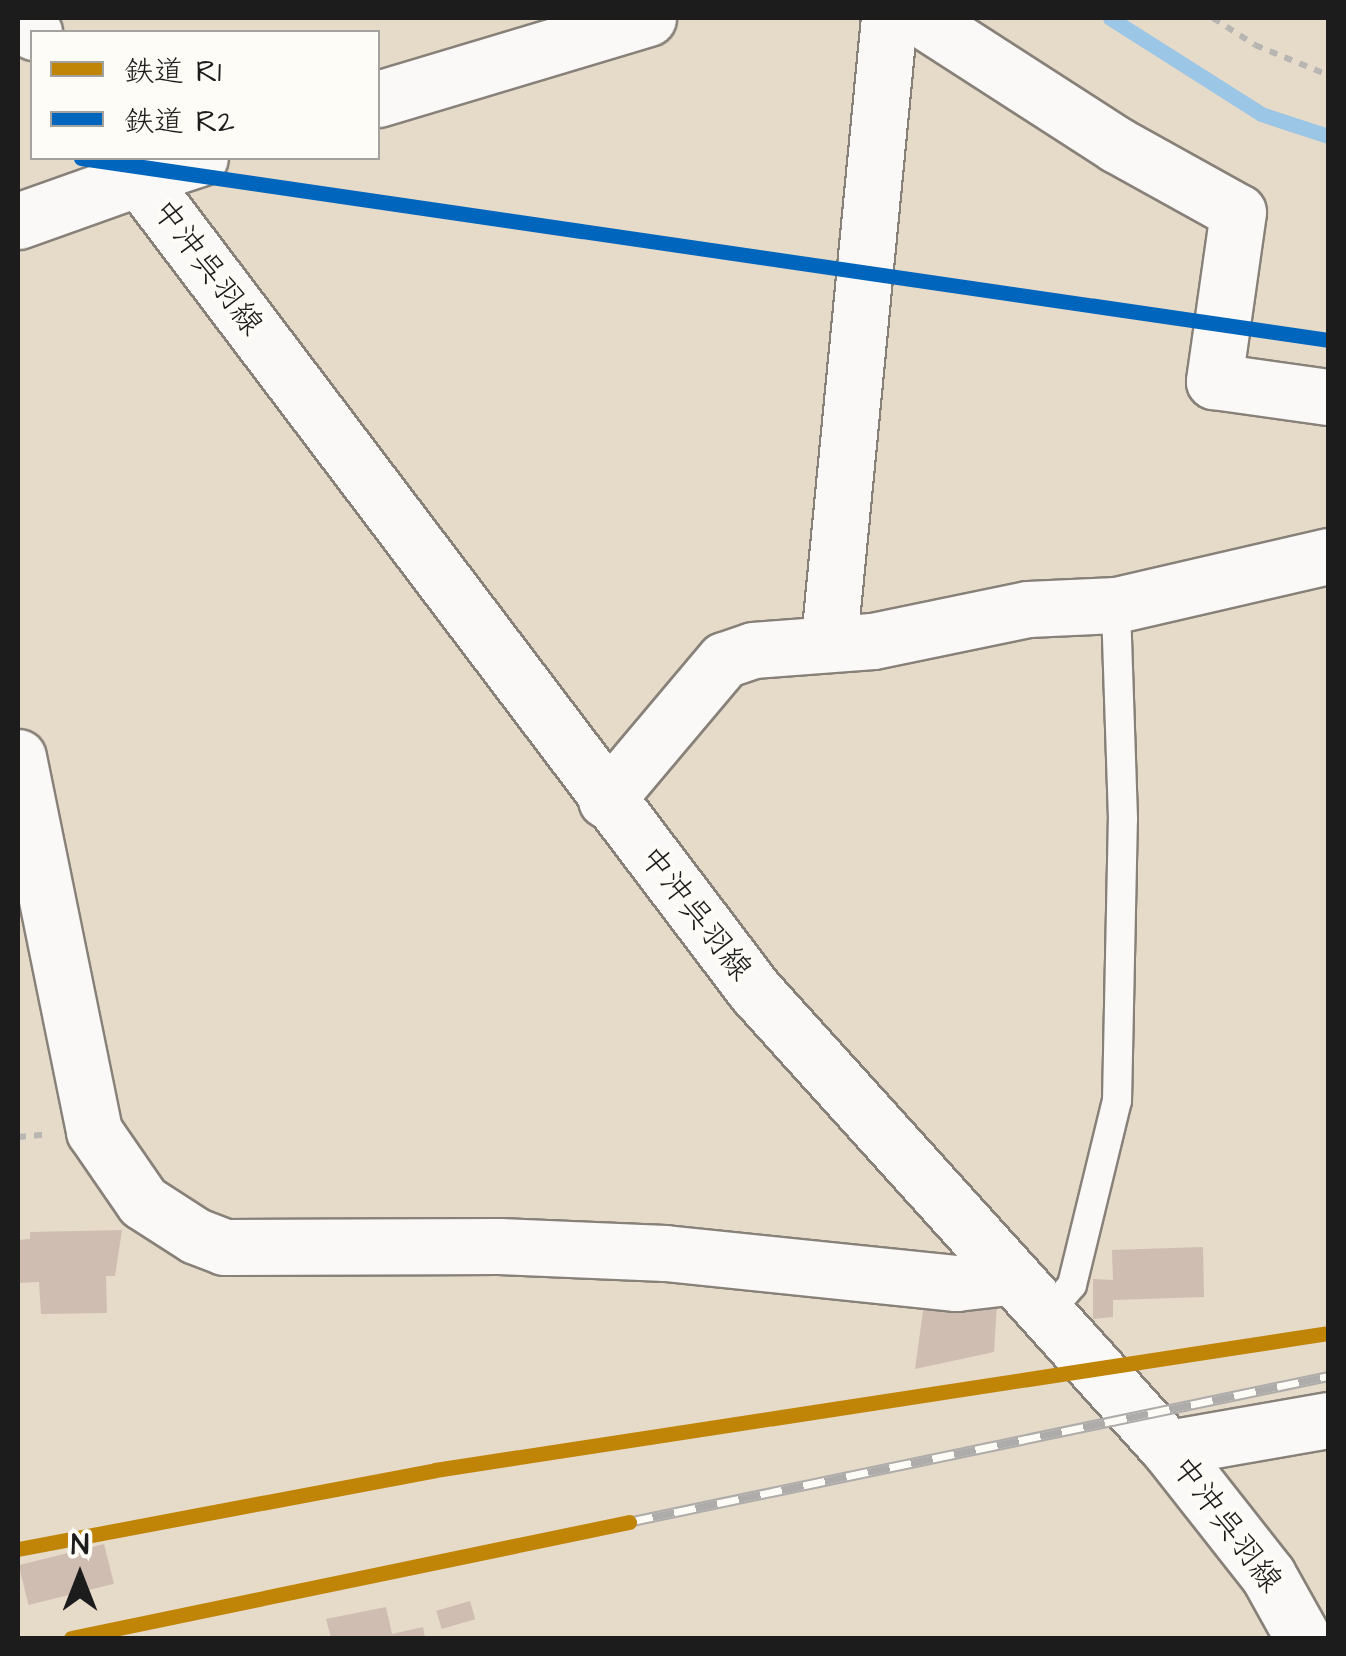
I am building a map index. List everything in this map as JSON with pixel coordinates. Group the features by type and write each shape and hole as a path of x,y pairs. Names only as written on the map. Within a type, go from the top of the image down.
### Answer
{"street":[{"path":"380,98 648,18"},
{"path":"829,640 889,18"},
{"path":"920,18 1117,145 1238,212 1214,381 1328,397"},
{"path":"18,221 132,168 186,160"},
{"name":"中沖呉羽線","path":"132,168 606,800 755,991 1008,1277 1168,1448 1268,1575 1303,1638"},
{"path":"606,800 724,660 829,640 873,641 1028,608 1116,605 1328,556"},
{"path":"18,757 94,1131 142,1202 196,1236 224,1247 499,1246 664,1253 956,1283 1008,1277"},
{"path":"1168,1448 1328,1420"}],"lane":[{"path":"1044,1316 1072,1285 1117,1102 1123,819 1116,605"}],"path":[{"path":"1213,18 1255,45 1328,74"}],"building":[{"path":"122,1230 115,1276 106,1276 107,1313 41,1314 39,1282 18,1283 18,1240 30,1239 30,1232"},
{"path":"1203,1247 1204,1297 1113,1300 1113,1317 1093,1319 1093,1279 1113,1280 1112,1250"},
{"path":"925,1297 997,1304 994,1352 915,1369"},
{"path":"104,1544 114,1584 29,1605 19,1565"},
{"path":"470,1601 475,1619 442,1629 436,1611"},
{"path":"386,1607 392,1634 423,1627 425,1638 331,1638 326,1619"}],"waterway":[{"path":"1110,18 1261,114 1328,136"}],"railway":[{"path":"18,1549 435,1470 1328,1333"},
{"path":"71,1638 1328,1376"}],"rail line":[{"name":"R2","path":"95,160 1328,340"},
{"name":"R1","path":"18,1549 435,1470 1328,1333"},
{"name":"R1","path":"71,1638 629,1522"}]}
